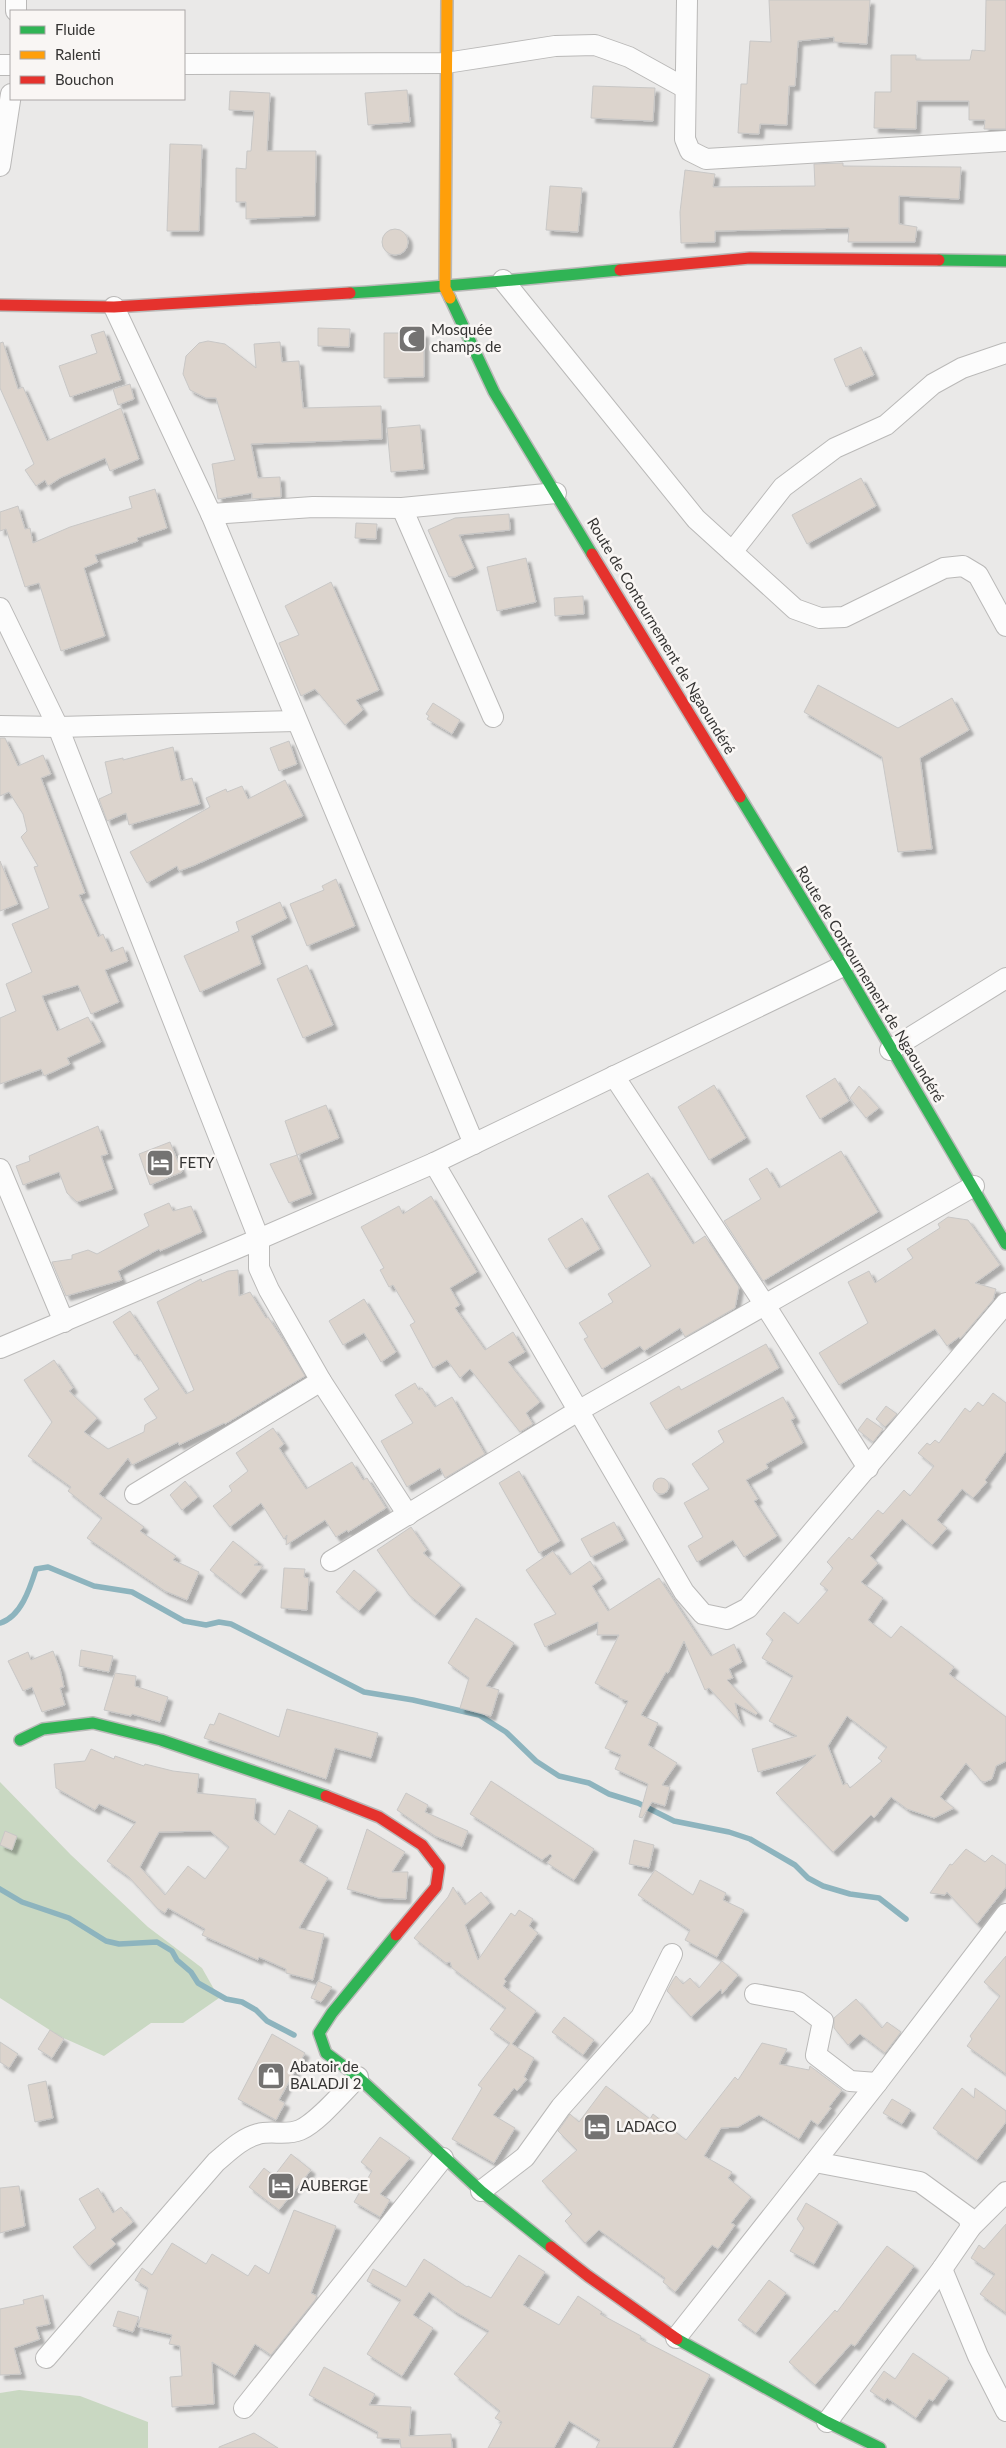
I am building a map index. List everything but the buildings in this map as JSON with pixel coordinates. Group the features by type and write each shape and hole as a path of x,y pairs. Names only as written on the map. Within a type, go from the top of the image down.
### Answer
{"street":[{"name":"Route de Contournement de Ngaoundéré","path":"447,0 445,288 494,392 844,966 890,1050 974,1186 1006,1244"},
{"path":"687,0 685,139 690,151 706,159 1006,141"},
{"path":"185,64 446,63 555,46 595,45 629,57 686,88"},
{"path":"0,166 10,100"},
{"path":"0,305 114,307 445,288 503,280 750,258 1006,261"},
{"path":"503,280 696,519 794,609 820,618 844,617 944,568 963,566 978,575 1006,626"},
{"path":"114,307 210,514 474,1144"},
{"path":"732,552 784,487 835,448 886,425 940,380 962,368 1006,353"},
{"path":"210,514 313,507 402,508 556,492"},
{"path":"402,508 493,717"},
{"path":"0,608 58,727 260,1239 259,1268 268,1290 321,1381 408,1514"},
{"path":"0,726 58,727 296,721"},
{"path":"0,1348 260,1239 434,1163 844,966"},
{"path":"890,1050 1006,978"},
{"path":"614,1076 765,1305 868,1468"},
{"path":"434,1163 684,1592 703,1614 728,1619 748,1608 1006,1303"},
{"path":"0,1169 64,1322"},
{"path":"331,1561 578,1411 974,1186"},
{"path":"135,1494 321,1381"},
{"path":"20,1740 43,1729 93,1723 122,1730 160,1740 342,1802 379,1817 422,1845 439,1867 436,1887 332,2013 319,2033 326,2053 358,2077 480,2191 588,2276 676,2338 827,2422 880,2448"},
{"path":"676,2338 877,2083 1006,1914"},
{"path":"480,2191 525,2157 561,2107 641,2017 672,1954"},
{"path":"755,1994 798,2002 822,2021 816,2055 850,2081 877,2083"},
{"path":"46,2358 216,2162 237,2145 258,2134 288,2134 301,2130 327,2108 358,2077"},
{"path":"244,2408 443,2158"},
{"path":"815,2162 920,2182 968,2217 971,2227"},
{"path":"827,2422 942,2269 971,2227 1006,2192"},
{"path":"942,2269 978,2356 1006,2412"}],"green space":[{"path":"0,1782 71,1855 148,1927 202,1968 219,1998 183,2023 151,2023 104,2056 59,2036 0,1998"},
{"path":"19,2390 80,2396 148,2422 148,2448 0,2448 0,2393"}],"waterway":[{"path":"0,1623 14,1615 24,1601 36,1569 48,1567 94,1586 132,1592 184,1621 206,1625 219,1622 231,1624 364,1692 413,1700 479,1715 506,1732 536,1761 559,1776 589,1783 609,1794 638,1803 674,1821 729,1832 750,1839 795,1865 808,1878 823,1886 850,1894 879,1898 906,1919"},
{"path":"0,1889 22,1902 69,1918 106,1941 119,1944 157,1942 172,1951 177,1960 191,1972 198,1983 226,1999 242,2002 256,2010 267,2021 294,2035"}],"traffic: fast":[{"path":"939,260 1006,261"},
{"path":"350,293 451,286 620,270"},
{"path":"450,298 494,392 592,554"},
{"path":"740,797 843,966 1006,1244"},
{"path":"20,1740 43,1729 93,1723 161,1740 326,1796"},
{"path":"396,1935 332,2013 319,2033 326,2053 358,2077 481,2191 551,2247"},
{"path":"677,2339 827,2422 880,2448"}],"traffic: slow":[{"path":"447,0 445,288 450,298"}],"traffic: jam":[{"path":"620,270 750,258 939,260"},
{"path":"0,305 114,307 350,293"},
{"path":"592,554 740,797"},
{"path":"326,1796 379,1817 422,1845 439,1867 436,1887 396,1935"},
{"path":"551,2247 588,2276 677,2339"}],"place":[{"name":"Mosquée champs de","path":"412,339"},
{"name":"FETY","path":"160,1163"},
{"name":"Abatoir de BALADJI 2","path":"271,2076"},
{"name":"LADACO","path":"597,2127"},
{"name":"AUBERGE","path":"281,2186"}]}
